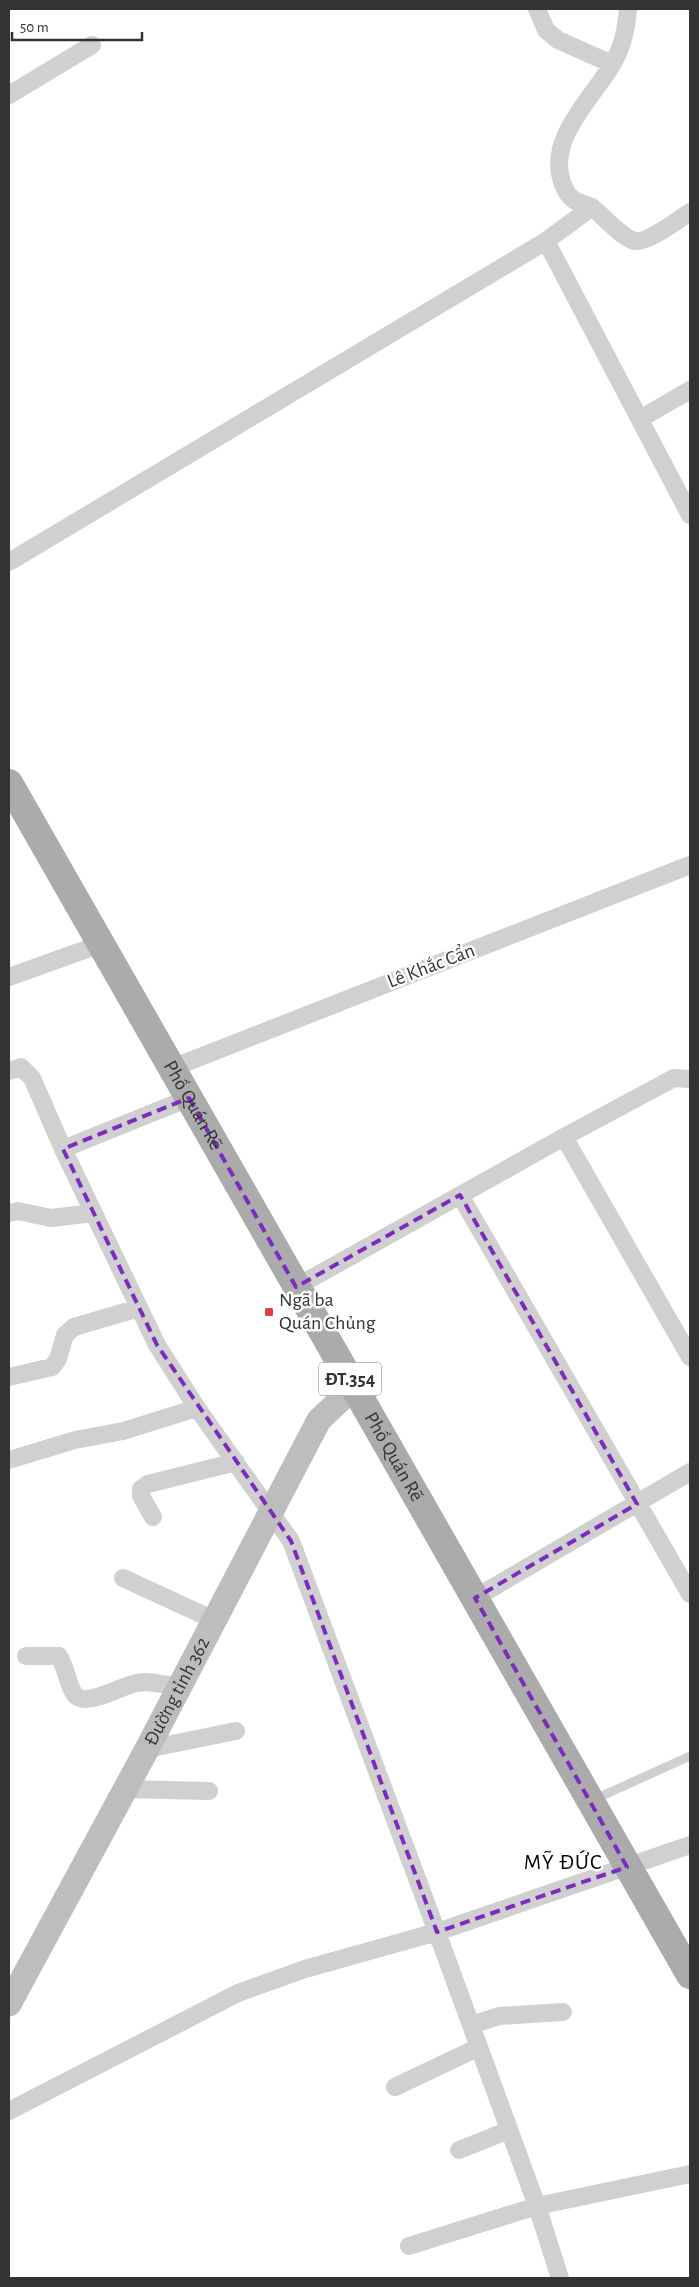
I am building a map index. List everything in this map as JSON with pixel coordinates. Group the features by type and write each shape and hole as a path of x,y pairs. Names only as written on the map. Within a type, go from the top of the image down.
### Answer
{"main road":[{"name":"Phố Quán Rẽ","path":"9,783 690,1975"},
{"name":"Đường tỉnh 362","path":"9,2004 147,1749 319,1420 354,1387"}],"street":[{"path":"537,9 546,30 558,40 612,64"},
{"path":"628,9 622,45 612,64 570,128 560,149 558,173 564,189 573,200 592,207 627,238 636,241 646,240 690,212"},
{"path":"9,95 92,45"},
{"path":"9,562 546,241 592,207"},
{"path":"546,241 690,515"},
{"path":"640,419 690,390"},
{"name":"Lê Khắc Cẩn","path":"172,1068 690,865"},
{"path":"9,977 101,944"},
{"path":"9,1071 21,1067 29,1073 93,1213 157,1345 197,1408 291,1541 479,2046 537,2206 560,2278"},
{"path":"296,1287 564,1137 674,1078 690,1079"},
{"path":"63,1149 189,1098"},
{"path":"564,1137 690,1357"},
{"path":"460,1195 690,1594"},
{"path":"9,1213 18,1211 51,1218 93,1213"},
{"path":"9,1377 52,1367 58,1359 65,1335 74,1327 139,1308"},
{"path":"9,1460 75,1440 123,1431 197,1408"},
{"path":"153,1517 142,1496 142,1489 148,1484 236,1462"},
{"path":"475,1598 690,1472"},
{"path":"123,1578 214,1620"},
{"path":"26,1656 59,1656 75,1694 81,1699 90,1699 136,1683 149,1682 179,1687"},
{"path":"147,1749 236,1730"},
{"path":"125,1789 209,1791"},
{"path":"9,2111 238,1993 305,1969 437,1932 690,1845"},
{"path":"471,2025 499,2016 563,2012"},
{"path":"395,2087 479,2046"},
{"path":"459,2150 509,2130"},
{"path":"409,2246 537,2206 690,2174"}],"lane":[{"path":"591,1801 690,1756"}],"highlighted area":[{"path":"189,1098 296,1287 460,1195 637,1504 475,1598 627,1867 437,1932 291,1541 157,1345 63,1149"}],"place":[{"name":"Ngã ba Quán Chủng","path":"269,1312"}],"district":[{"name":"MỸ ĐỨC","path":"563,1862"}]}
